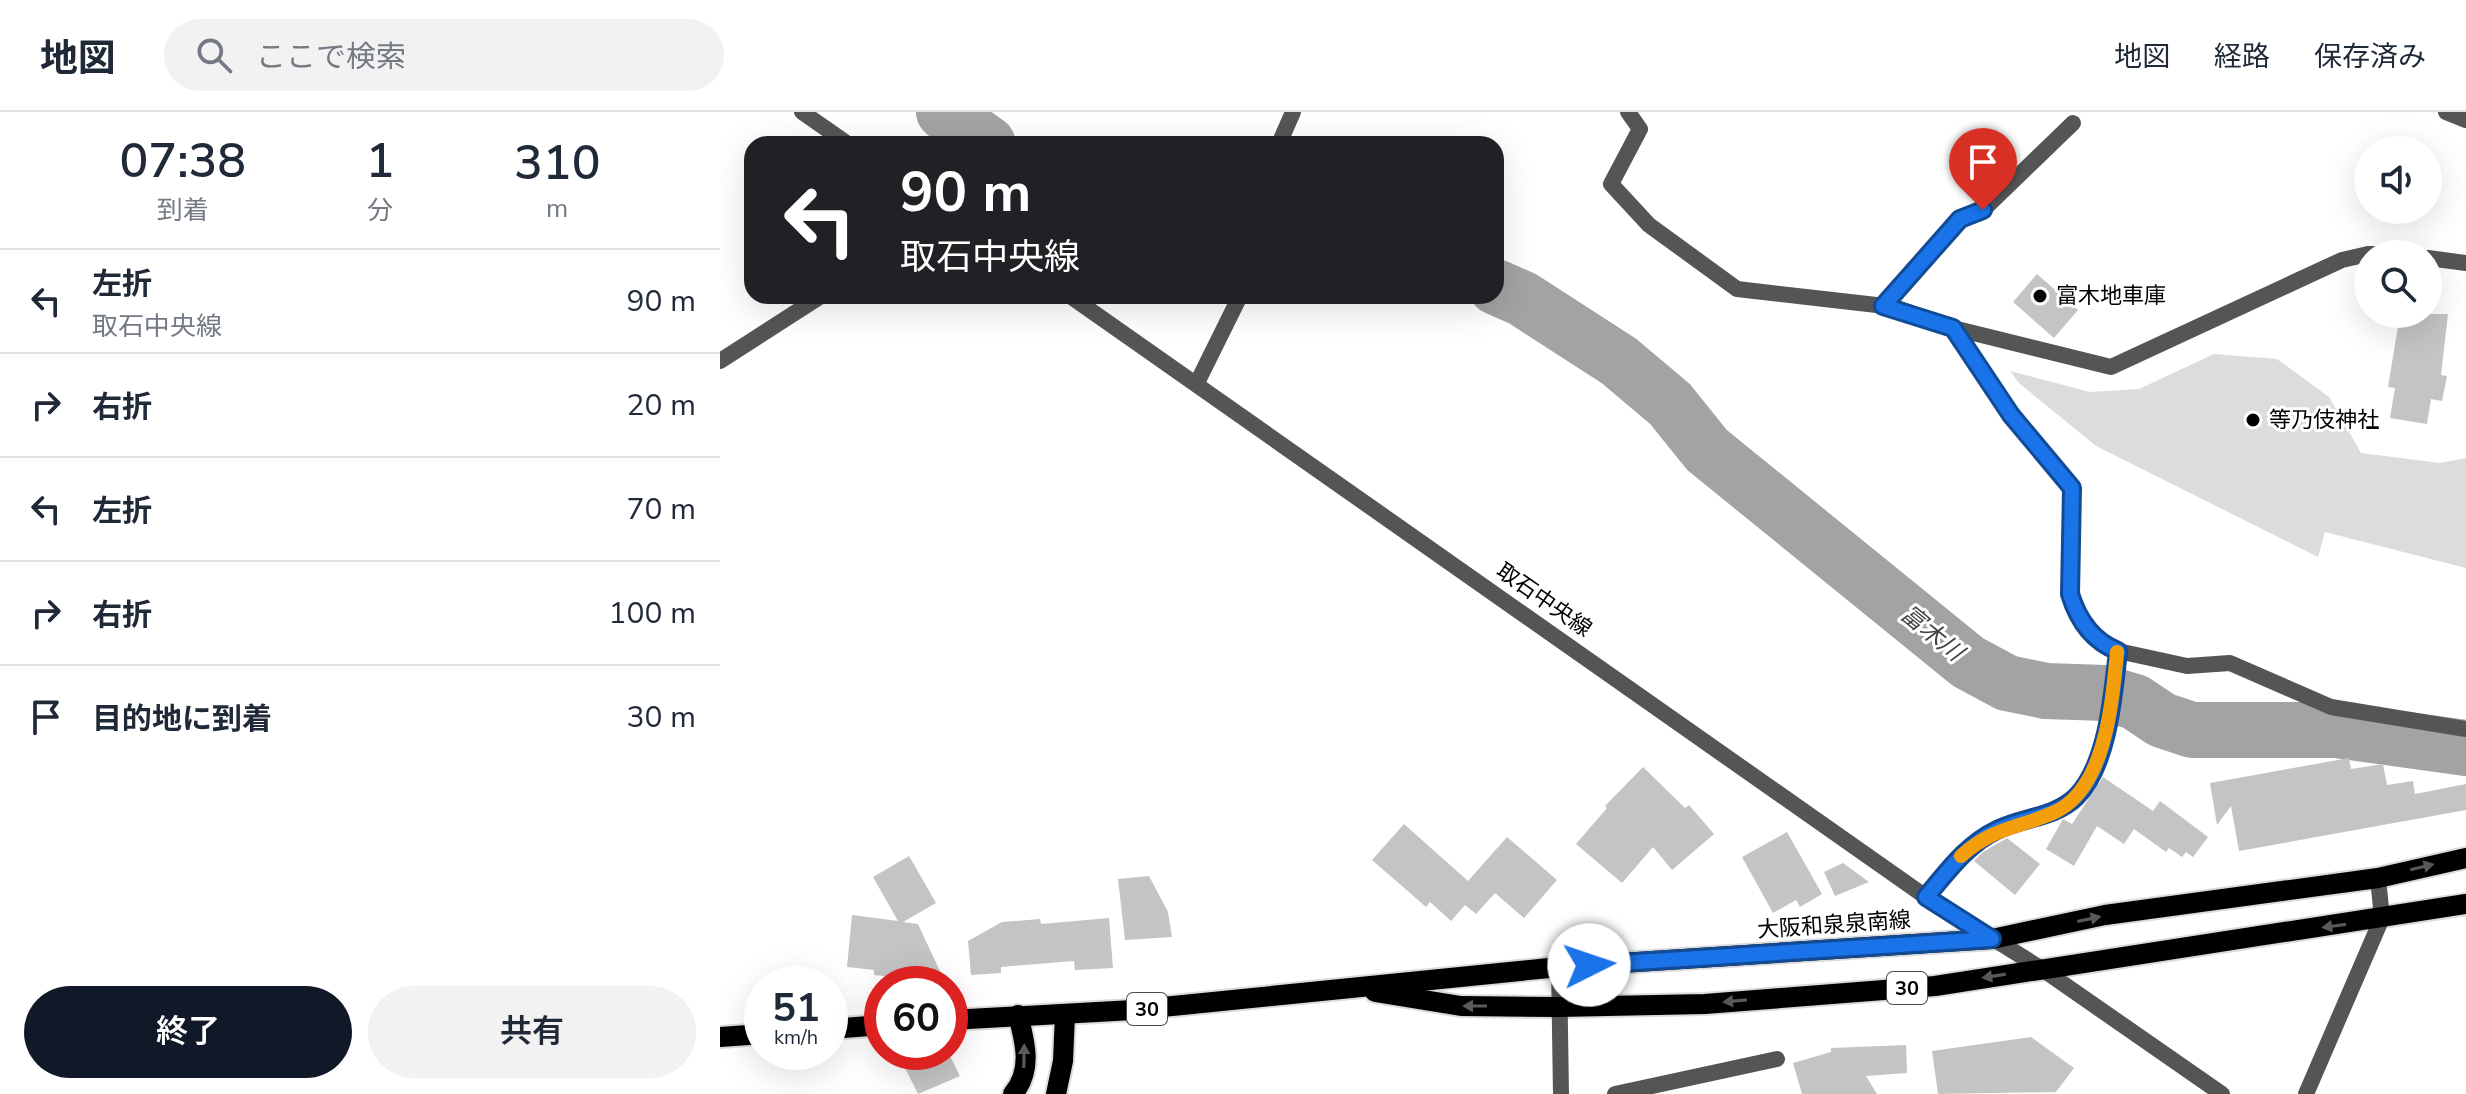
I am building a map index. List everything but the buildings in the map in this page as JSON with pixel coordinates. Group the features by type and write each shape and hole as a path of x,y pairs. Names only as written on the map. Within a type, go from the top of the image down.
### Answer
{"main road":[{"name":"大阪和泉泉南線","path":"968,1019 1065,1015 1559,967 1992,939 2105,915 2378,878 2466,858"},
{"name":"大阪和泉泉南線","path":"1343,988 1461,1006 1705,1004 1935,986 2466,904"},
{"path":"1013,1094 1028,1057 1018,1015"},
{"path":"1056,1094 1063,1061 1065,1015"},
{"path":"720,1037 744,1035"}],"street":[{"path":"802,112 836,136"},
{"path":"1282,136 1293,112"},
{"path":"1628,112 1640,129 1611,184 1649,225 1737,289 1883,306 1953,328 2111,367 2342,260 2354,257"},
{"path":"2446,112 2466,120"},
{"path":"1883,306 1960,219 1983,210 2073,123"},
{"path":"2442,260 2466,263"},
{"path":"720,361 809,304"},
{"name":"取石中央線","path":"1082,304 1926,897 2042,969 2222,1094"},
{"path":"1197,383 1236,304"},
{"path":"1953,328 2011,415 2072,488 2070,594 2075,611 2087,631 2106,647 2187,666 2230,663 2331,707 2466,729"},
{"path":"1926,897 1963,854 1997,830 2056,811 2077,796 2096,766 2112,706 2118,651"},
{"path":"2306,1094 2382,918 2378,878"},
{"path":"1559,967 1561,1094"},
{"path":"1615,1094 1777,1059"}],"shaded area":[{"path":"2214,354 2277,359 2329,397 2361,453 2440,463 2466,458 2466,568 2325,532 2318,557 2096,446 2019,383 2010,371 2090,392 2139,389"}],"waterway":[{"name":"富木川","path":"944,112 977,136"},
{"name":"富木川","path":"1504,291 1523,299 1619,361 1670,404 1707,450 1968,662 2007,683 2046,691 2105,693 2135,702 2162,720 2192,730 2336,730 2466,748"}],"slow traffic":[{"path":"1961,856 1997,830 2056,811 2077,796 2096,766 2112,706 2117,652"}],"place":[{"name":"富木地車庫","path":"2040,296"},
{"name":"等乃伎神社","path":"2253,420"}],"route":[{"path":"1589,965 1992,939 1926,897 1963,854 1997,830 2056,811 2077,796 2096,766 2112,706 2118,651 2106,647 2087,631 2075,611 2070,594 2072,488 2011,415 1953,328 1883,306 1960,219 1983,210"}]}
